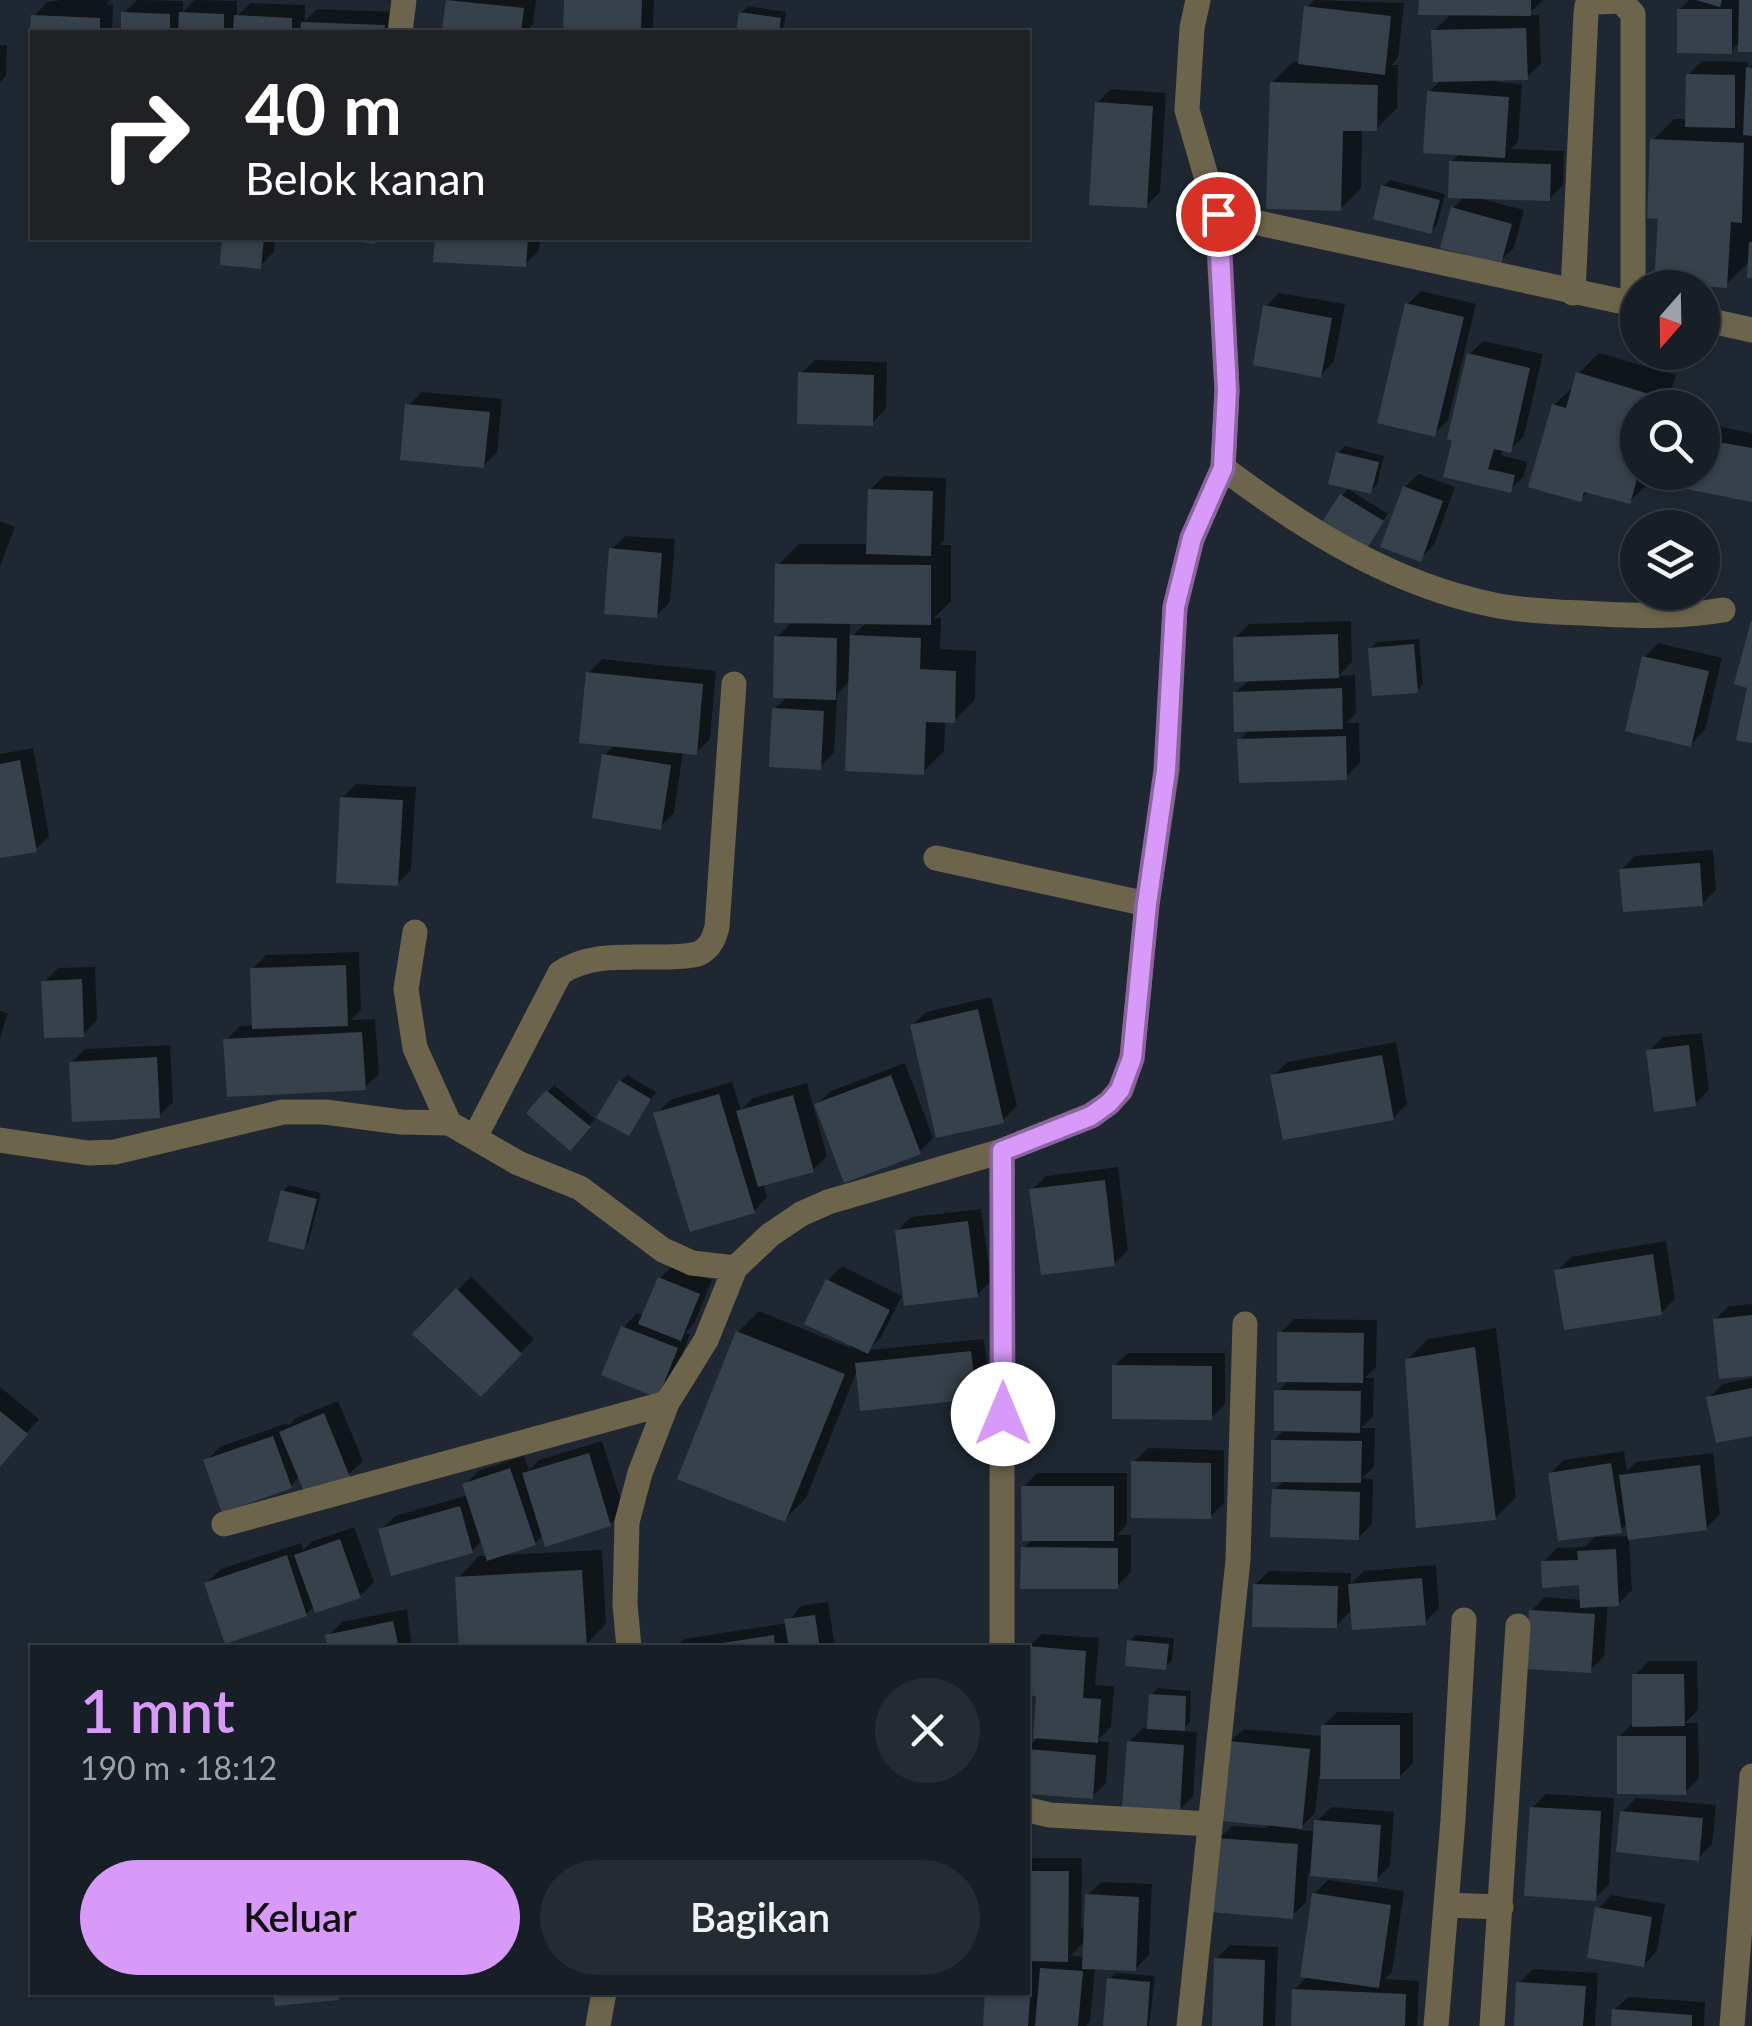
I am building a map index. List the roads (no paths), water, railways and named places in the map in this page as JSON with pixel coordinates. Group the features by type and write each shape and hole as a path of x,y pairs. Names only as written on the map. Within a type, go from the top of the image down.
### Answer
{"street":[{"path":"400,30 404,0"},
{"path":"629,1645 624,1604 627,1522 640,1473 667,1403 706,1340 735,1268 770,1235 814,1208 1002,1151 1091,1116 1120,1090 1132,1058 1147,904 1166,770 1175,607 1192,538 1223,468 1227,390 1218,214 1187,110 1192,28 1198,0"},
{"path":"1573,293 1586,13 1595,2 1620,1 1634,14 1635,270"},
{"path":"1218,214 1620,302"},
{"path":"1720,323 1752,330"},
{"path":"1223,468 1286,515 1352,554 1412,582 1495,605 1572,613 1685,617 1723,610"},
{"path":"474,1138 560,974 572,965 590,960 690,956 706,949 713,940 734,684"},
{"path":"936,858 1147,904"},
{"path":"415,932 406,989 416,1048 449,1124"},
{"path":"0,1140 88,1153 115,1152 283,1112 325,1112 449,1124 518,1163 580,1188 663,1250 692,1262 735,1268"},
{"path":"1002,1151 1002,1645"},
{"path":"1189,2026 1238,1560 1245,1324"},
{"path":"224,1524 667,1403"},
{"path":"1436,2026 1464,1620"},
{"path":"1492,2026 1518,1626"},
{"path":"1732,2026 1747,1888 1752,1776"},
{"path":"1030,1810 1050,1815 1210,1824"},
{"path":"1446,1905 1501,1907"},
{"path":"598,2026 603,1995"}]}
